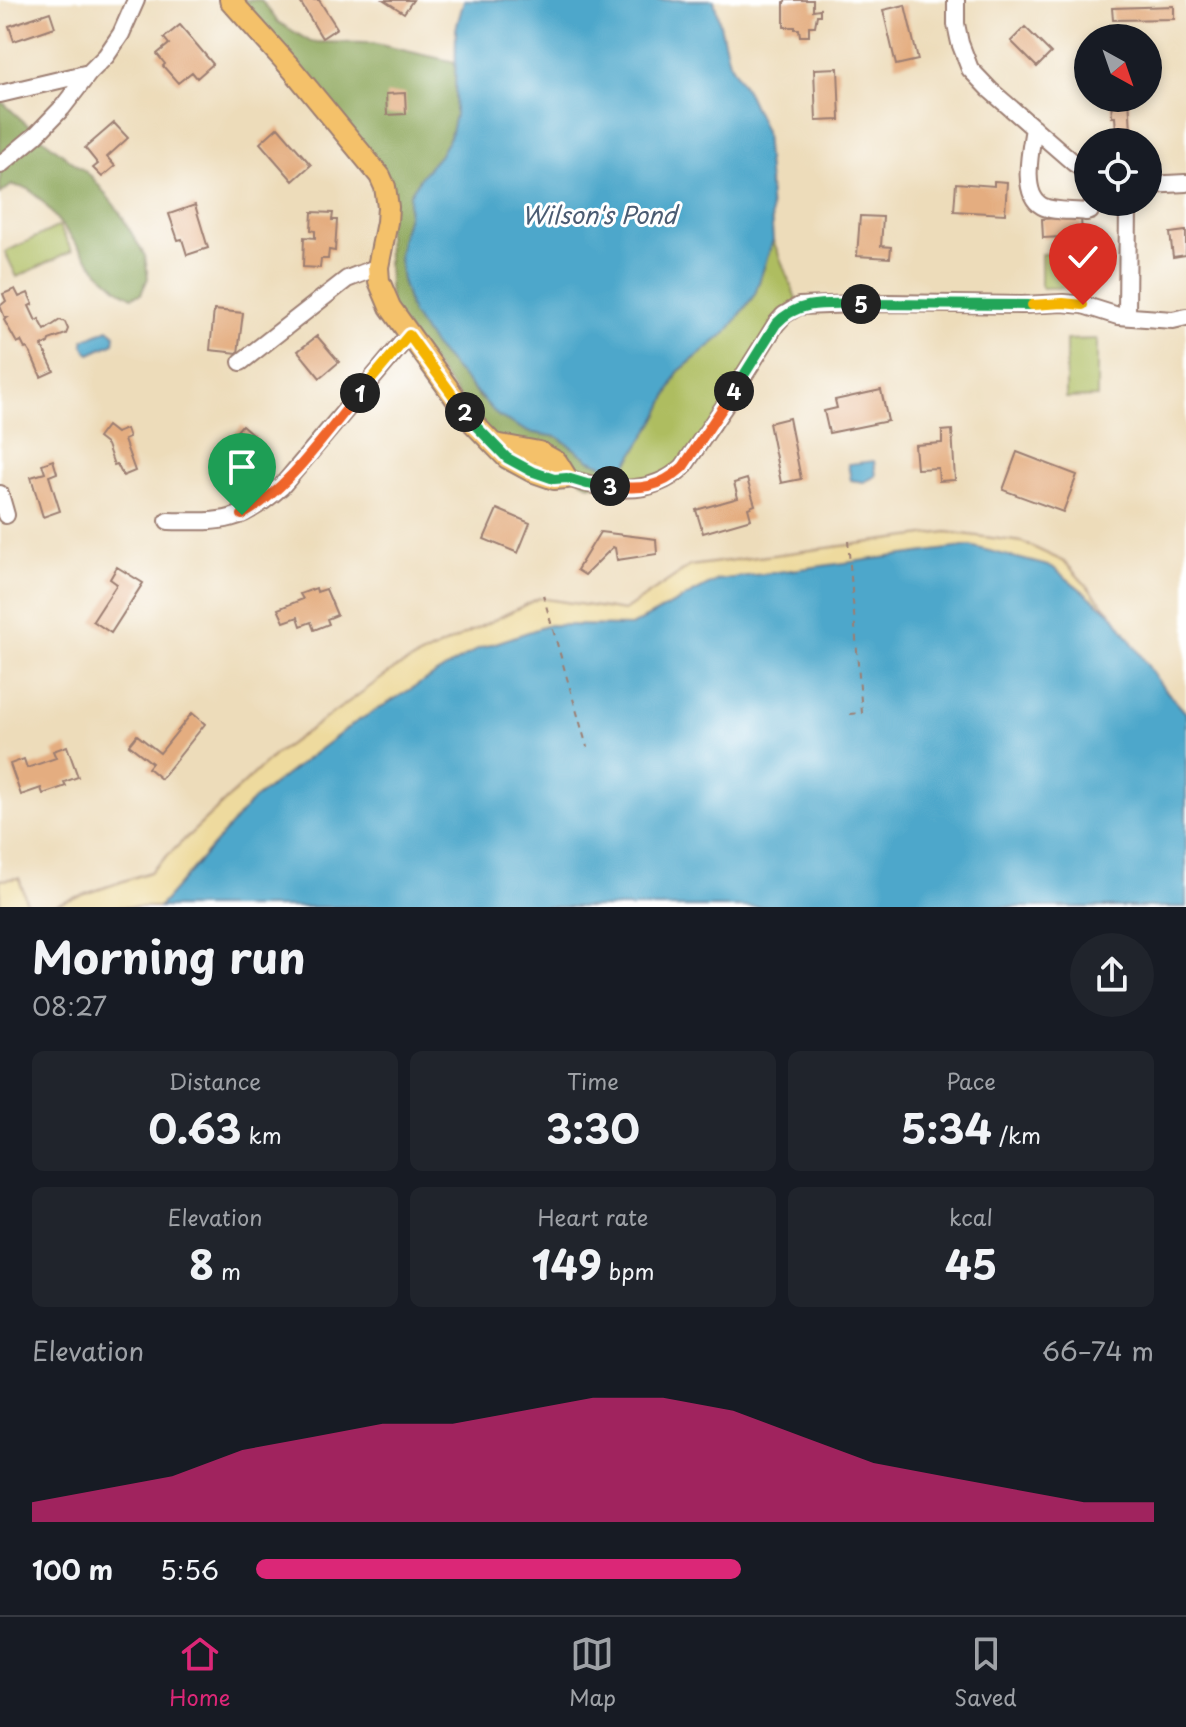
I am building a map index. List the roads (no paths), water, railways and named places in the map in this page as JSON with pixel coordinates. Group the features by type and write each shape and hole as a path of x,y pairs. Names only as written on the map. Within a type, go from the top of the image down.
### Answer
{"main road":[{"path":"230,0 292,69 380,176 388,207 378,267 379,281 390,307 409,335 474,424 507,458 554,479 567,478"}],"street":[{"path":"0,165 36,135 106,56 121,34 136,0"},
{"path":"956,0 956,24 970,69 990,90 1074,161"},
{"path":"0,94 89,73"},
{"path":"1034,128 1028,175 1035,200 1044,207 1074,211"},
{"path":"1162,184 1186,183"},
{"path":"1127,316 1128,216"},
{"path":"241,362 347,279 378,267"},
{"path":"567,478 587,484 631,489 657,484 674,475 683,467 726,404 776,324 799,306 1063,303 1083,305 1118,316 1182,322"},
{"path":"168,521 230,519 261,505 281,487 409,335"},
{"path":"0,494 6,515"}],"water":[{"name":"Wilson's Pond","path":"464,0 714,0 729,62 765,131 773,240 755,294 727,332 678,372 658,416 627,464 611,468 590,460 558,437 528,432 498,416 435,347 412,314 402,280 399,258 401,241 410,194 450,137 455,115 456,29"},
{"path":"108,329 115,335 114,343 90,354 86,351 84,340"},
{"path":"874,461 876,476 864,482 851,480 848,464"},
{"path":"970,546 1052,567 1113,615 1161,685 1186,713 1186,907 159,907 253,800 353,724 478,649 549,625 631,626 718,580"}]}
